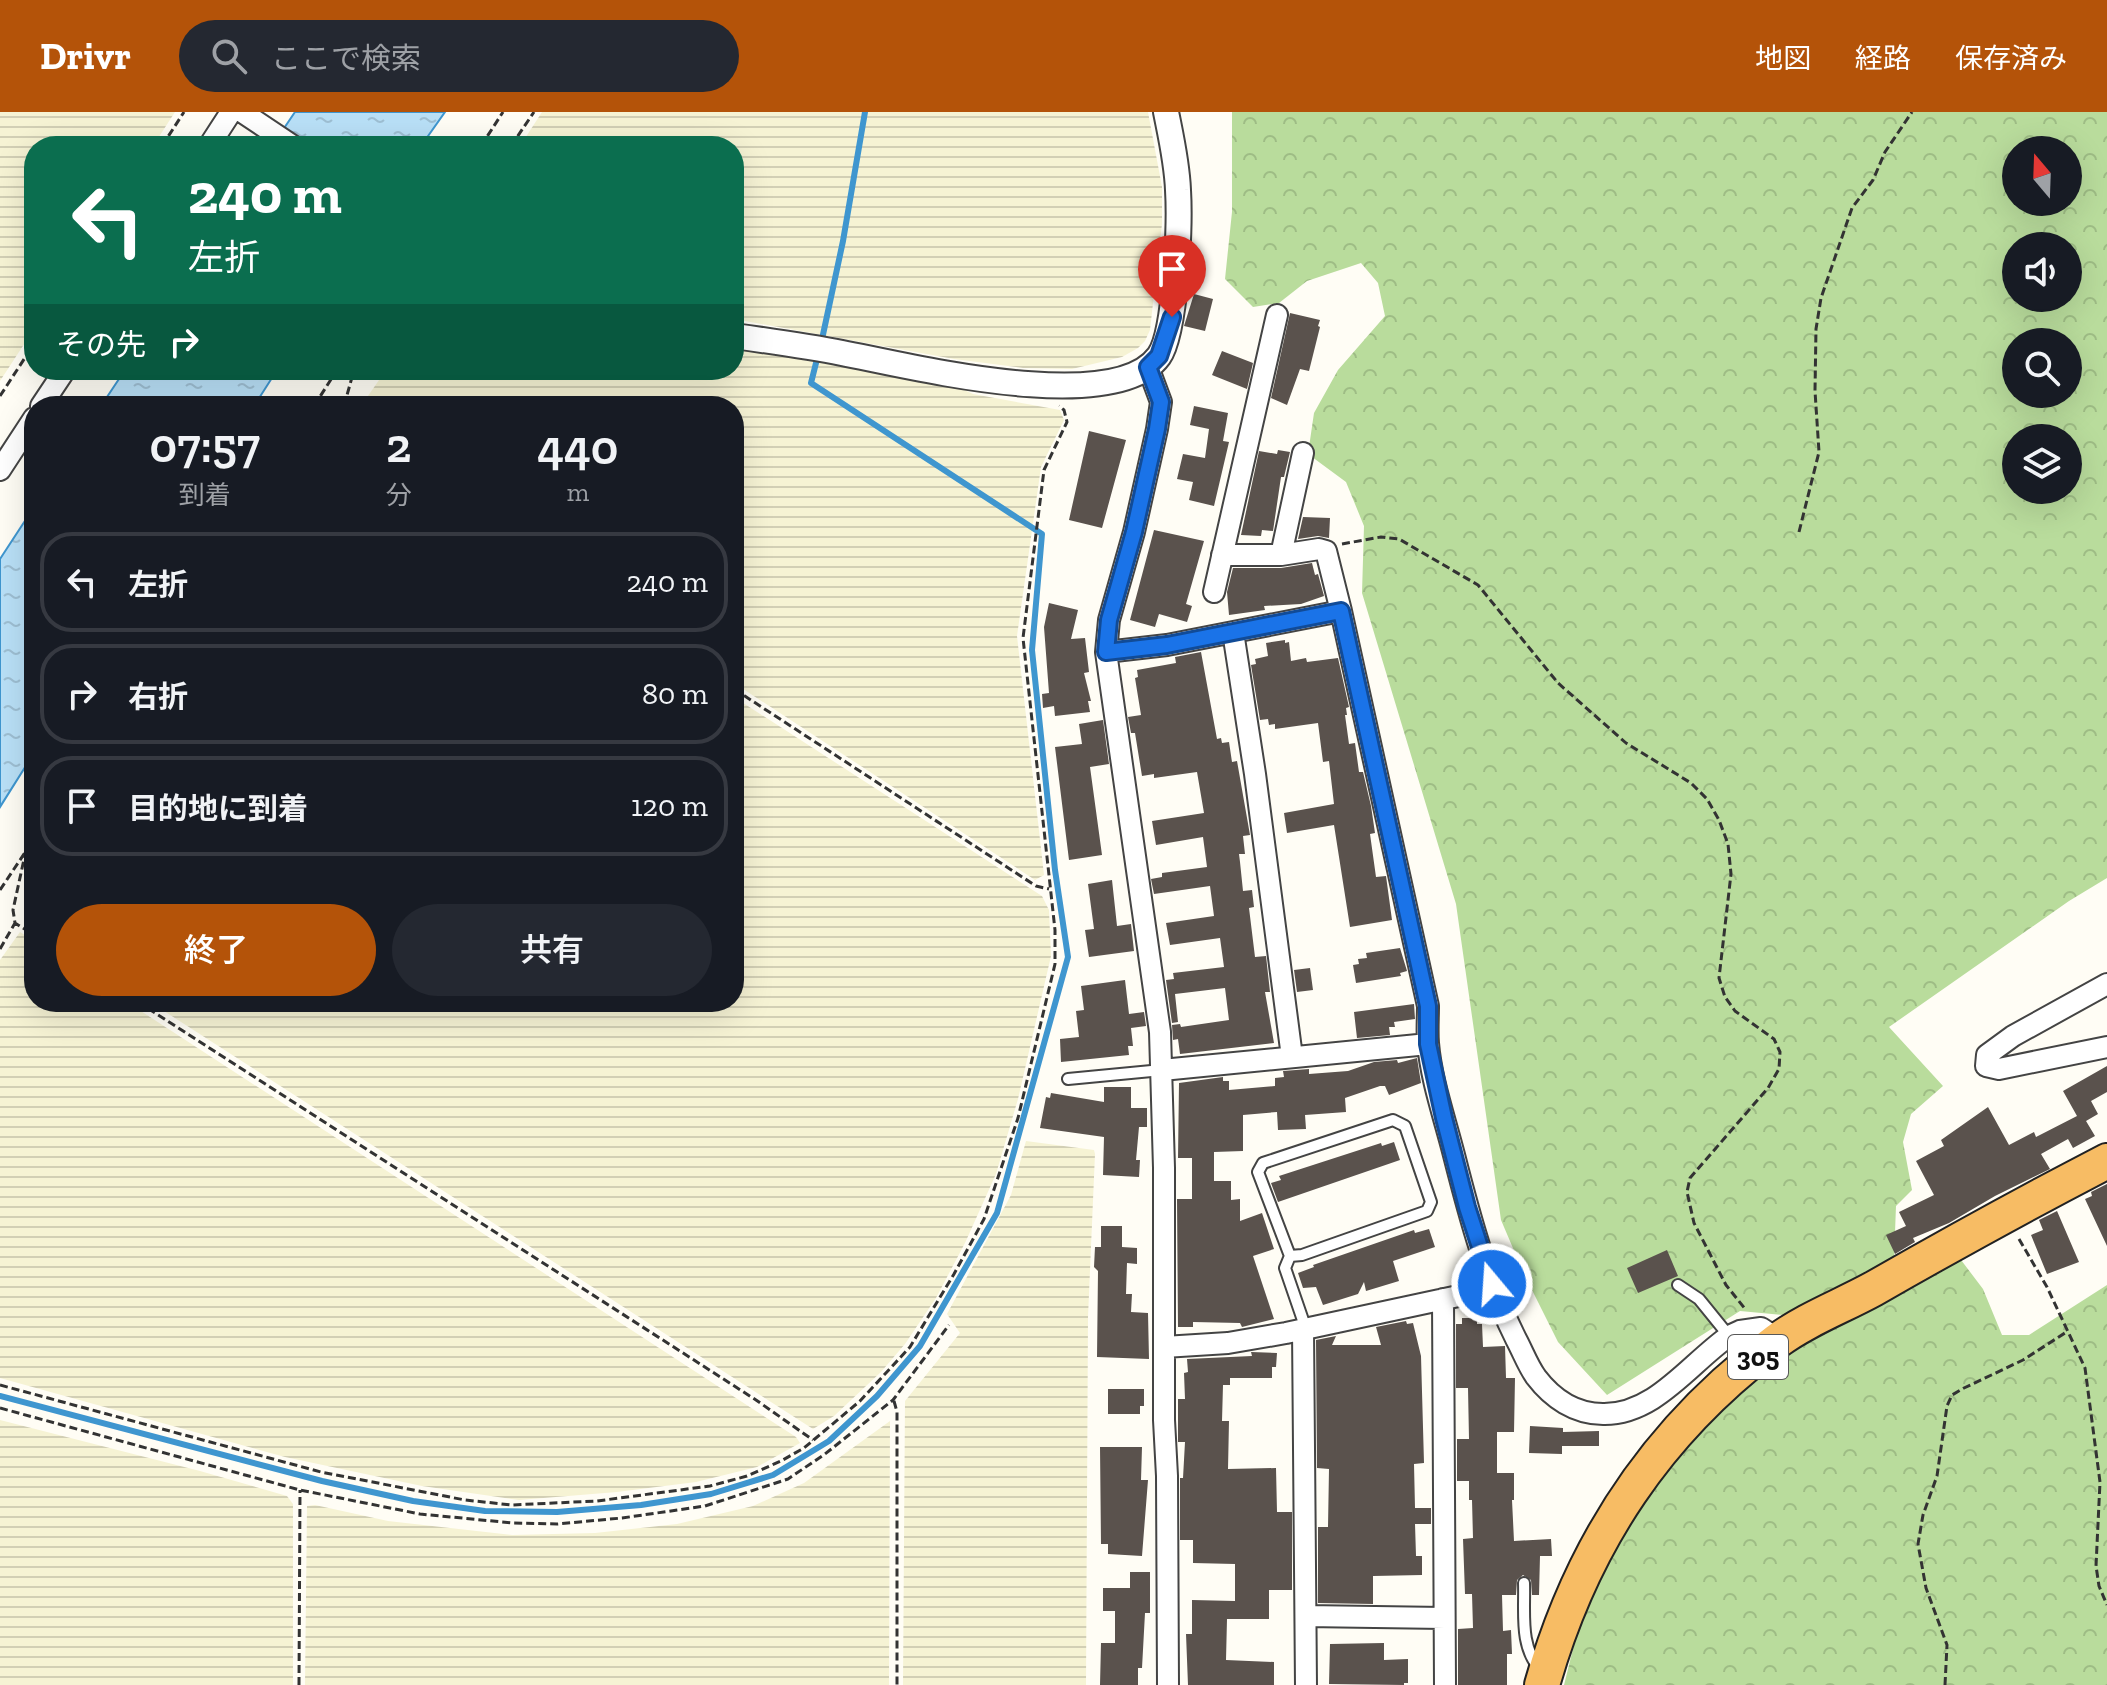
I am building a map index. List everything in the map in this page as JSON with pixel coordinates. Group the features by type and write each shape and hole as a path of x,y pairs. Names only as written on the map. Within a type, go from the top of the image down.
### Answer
{"highway":[{"name":"305","path":"1544,1680 1579,1578 1628,1492 1765,1334 2107,1161"}],"street":[{"path":"218,136 239,112 277,136"},
{"path":"744,338 986,380 1040,386 1092,384 1129,376 1148,367 1159,356 1172,317 1178,190 1166,112"},
{"path":"1214,592 1277,315"},
{"path":"1148,367 1161,402 1134,532 1109,620 1106,652 1160,1032 1168,1685"},
{"path":"0,470 24,433"},
{"path":"1281,555 1303,453"},
{"path":"1222,555 1326,551 1428,1006 1428,1044 1467,1207 1492,1284 1535,1376 1565,1404 1590,1414 1607,1415 1648,1401 1672,1386 1729,1336 1765,1334"},
{"path":"1106,652 1167,645 1341,611"},
{"path":"1233,632 1292,1057"},
{"path":"2107,984 2013,1036 1987,1055 1986,1066 1999,1069 2107,1047"},
{"path":"1162,1070 1428,1044"},
{"path":"1164,1347 1228,1343 1304,1329 1443,1299 1492,1284"},
{"path":"1443,1299 1445,1685"},
{"path":"1304,1329 1306,1685"},
{"path":"1306,1616 1444,1618"}],"lane":[{"path":"1068,1079 1162,1070"},
{"path":"1290,1256 1302,1255 1427,1211 1431,1202 1405,1126 1393,1120 1263,1163 1258,1172 1290,1256 1285,1268 1304,1329"},
{"path":"1678,1285 1699,1299 1729,1336"},
{"path":"1524,1583 1525,1639 1529,1658 1544,1680"}],"path":[{"path":"168,136 184,112"},
{"path":"487,136 503,112"},
{"path":"518,136 534,112"},
{"path":"1799,532 1819,452 1815,391 1816,329 1821,298 1852,208 1873,180 1885,152 1912,112"},
{"path":"0,396 24,359"},
{"path":"0,1385 321,1472 465,1500 512,1505 597,1501 710,1486 747,1476 781,1461 813,1440 860,1401 910,1347 984,1219 1018,1118 1055,964 1057,944 1023,626 1044,470 1067,422 1060,406"},
{"path":"1326,551 1370,538 1399,539 1478,585 1558,683 1626,743 1691,783 1707,799 1719,820 1728,844 1731,874 1719,978 1725,997 1735,1011 1774,1039 1780,1052 1779,1069 1768,1088 1690,1178 1687,1192 1694,1223 1726,1285 1765,1334"},
{"path":"744,696 1036,886 1049,889"},
{"path":"0,890 24,853"},
{"path":"0,949 15,923 13,910 24,859"},
{"path":"15,923 24,929"},
{"path":"154,1012 756,1400 813,1440"},
{"path":"2004,1215 2036,1268 2085,1368 2099,1463 2101,1501 2096,1566 2099,1586 2107,1605"},
{"path":"0,1408 300,1490 420,1514 557,1524 664,1514 705,1506 788,1479 893,1400 949,1325"},
{"path":"1945,1685 1947,1645 1926,1588 1918,1544 1923,1515 1937,1476 1947,1406 1952,1395 2023,1360 2068,1331"},
{"path":"893,1400 897,1412 897,1685"},
{"path":"299,1685 300,1490"}],"shaded area":[{"path":"0,112 175,112 159,136 24,136 24,344 0,381"},
{"path":"542,112 1148,112 1162,187 1162,224 1150,330 1138,348 1122,357 1072,369 1023,368 954,359 744,321 744,136 526,136"},
{"path":"744,349 960,388 973,394 1060,410 1064,420 1041,467 1017,636 1044,875 1035,880 744,690 744,396 368,396 379,380 744,380"},
{"path":"744,703 1042,896 1049,910 1051,956 1018,1099 996,1174 965,1243 936,1298 905,1344 881,1372 834,1416 813,1429 166,1012 744,1012"},
{"path":"20,932 24,935 24,1012 142,1012 796,1437 800,1443 757,1467 696,1482 519,1500 422,1486 285,1457 0,1378 0,960"},
{"path":"1026,1141 1094,1150 1095,1154 1088,1317 1086,1685 903,1685 905,1401 960,1333 947,1314 1011,1195"},
{"path":"0,1420 287,1496 293,1504 293,1685 0,1685"},
{"path":"890,1421 889,1685 305,1685 307,1506 315,1505 388,1521 512,1535 595,1533 677,1524 753,1506 804,1483"}],"green space":[{"path":"1232,112 2107,112 2107,878 2069,901 1889,1027 1943,1086 1911,1114 1903,1142 1912,1190 1896,1206 1894,1259 1783,1315 1740,1311 1607,1395 1558,1342 1501,1220 1456,904 1362,593 1364,526 1346,482 1308,454 1314,413 1338,370 1385,316 1378,283 1361,263 1307,281 1279,303 1253,307 1225,279 1232,212"},
{"path":"1958,1256 1983,1289 2002,1335 2029,1335 2107,1285 2107,1685 1564,1685 1581,1617 1635,1499 1730,1396 1789,1351"}],"water":[{"path":"295,112 445,112 428,136 279,136"},
{"path":"118,380 271,380 260,396 108,396"},
{"path":"24,522 24,769 0,807 0,559"}],"building":[{"path":"1194,294 1213,299 1205,331 1184,326"},
{"path":"1290,313 1320,320 1320,327 1309,371 1300,369 1287,405 1271,398"},
{"path":"1222,351 1253,363 1247,389 1212,375"},
{"path":"1194,406 1228,413 1223,441 1229,442 1214,506 1189,500 1193,482 1177,479 1183,454 1205,458 1209,429 1190,425"},
{"path":"1089,431 1126,440 1102,528 1069,520"},
{"path":"1278,450 1290,452 1284,477 1281,477 1273,531 1262,530 1261,536 1241,535 1259,451 1277,454"},
{"path":"1303,517 1330,518 1329,538 1298,539"},
{"path":"1154,530 1204,541 1186,604 1192,606 1187,622 1159,614 1155,627 1130,620"},
{"path":"1312,563 1324,596 1301,604 1264,606 1265,610 1229,615 1227,592 1233,568 1281,568"},
{"path":"1049,603 1078,610 1071,639 1085,638 1089,672 1084,673 1091,701 1088,701 1090,712 1055,716 1054,706 1043,708 1042,694 1049,693 1044,627"},
{"path":"1285,640 1285,643 1289,642 1291,661 1338,658 1349,707 1345,715 1349,744 1355,743 1359,772 1363,772 1371,806 1375,833 1370,834 1376,877 1386,876 1392,920 1350,927 1334,825 1287,833 1284,813 1334,804 1329,761 1323,762 1318,723 1275,729 1275,724 1269,725 1268,719 1260,720 1251,665 1256,664 1255,659 1268,656 1266,643"},
{"path":"1201,652 1217,739 1221,738 1222,743 1229,742 1232,762 1237,761 1250,835 1243,836 1245,854 1239,854 1243,891 1252,890 1254,907 1249,908 1255,957 1266,956 1270,992 1265,992 1274,1043 1180,1054 1178,1039 1173,1040 1172,1025 1180,1024 1181,1027 1229,1020 1225,988 1175,994 1178,1022 1172,1023 1166,980 1174,979 1173,973 1224,967 1220,938 1170,945 1166,923 1214,916 1210,886 1154,894 1151,879 1162,877 1162,873 1207,867 1203,837 1156,845 1152,821 1204,813 1197,772 1154,778 1154,774 1142,776 1135,733 1131,733 1128,717 1141,715 1135,678 1138,677 1137,670 1176,663 1175,657"},
{"path":"1103,720 1109,764 1090,767 1102,855 1069,860 1055,747 1082,744 1079,724"},
{"path":"1112,880 1117,926 1131,924 1134,951 1089,957 1085,930 1094,929 1088,884"},
{"path":"1400,948 1407,971 1400,973 1401,976 1356,983 1353,965 1359,964 1358,959 1367,958 1366,953"},
{"path":"1310,968 1313,990 1297,992 1294,970"},
{"path":"1125,980 1129,1014 1144,1012 1146,1026 1131,1028 1133,1046 1128,1046 1129,1055 1061,1062 1060,1039 1079,1037 1076,1011 1084,1010 1081,986"},
{"path":"1414,1004 1415,1019 1394,1022 1395,1027 1389,1027 1390,1035 1357,1038 1354,1012"},
{"path":"1417,1058 1421,1083 1389,1095 1385,1086 1380,1086 1345,1098 1346,1112 1305,1115 1306,1129 1278,1130 1277,1112 1243,1115 1243,1151 1214,1152 1214,1181 1231,1181 1231,1200 1240,1199 1240,1221 1262,1213 1274,1249 1253,1256 1274,1319 1242,1327 1240,1323 1193,1322 1193,1327 1178,1327 1177,1199 1192,1199 1192,1158 1178,1158 1179,1083 1223,1077 1223,1081 1229,1081 1229,1090 1275,1086 1275,1078 1284,1077 1283,1071 1309,1069 1309,1074 1348,1071 1374,1062 1397,1060 1398,1063"},
{"path":"2107,1066 2107,1092 2091,1101 2098,1114 2086,1121 2095,1136 2073,1148 2068,1139 2041,1154 2050,1169 1949,1223 1913,1238 1915,1242 1895,1254 1886,1235 1906,1226 1899,1212 1934,1195 1916,1161 1944,1146 1941,1140 1988,1107 2009,1145 2034,1132 2036,1137 2077,1116 2063,1091"},
{"path":"1104,1087 1131,1087 1131,1108 1147,1108 1147,1127 1139,1127 1136,1160 1140,1160 1139,1177 1103,1175 1104,1137 1040,1128 1046,1097 1050,1098 1051,1093 1104,1102"},
{"path":"1394,1142 1400,1160 1278,1202 1271,1183 1281,1180 1279,1176 1381,1143 1382,1146"},
{"path":"2107,1184 2107,1246 2085,1199 2092,1196 2091,1192"},
{"path":"2057,1211 2079,1262 2047,1274 2031,1235 2043,1230 2039,1220"},
{"path":"1101,1226 1122,1226 1122,1247 1137,1248 1137,1264 1127,1263 1126,1294 1132,1294 1131,1312 1148,1313 1149,1359 1097,1357 1098,1271 1094,1267 1095,1247 1101,1247"},
{"path":"1429,1229 1435,1247 1393,1261 1399,1281 1366,1291 1364,1282 1358,1294 1323,1305 1316,1287 1303,1288 1298,1273 1313,1265 1414,1230 1415,1233"},
{"path":"1667,1250 1678,1276 1638,1293 1627,1268"},
{"path":"1462,1318 1477,1318 1477,1324 1482,1324 1483,1347 1505,1346 1506,1378 1515,1378 1514,1432 1497,1432 1497,1473 1514,1473 1514,1541 1551,1539 1552,1556 1540,1556 1539,1595 1532,1595 1531,1580 1523,1575 1517,1580 1516,1595 1502,1595 1503,1631 1511,1630 1512,1654 1507,1654 1507,1685 1458,1685 1458,1629 1473,1628 1472,1594 1465,1594 1463,1539 1473,1538 1472,1500 1469,1500 1469,1481 1457,1481 1457,1439 1469,1439 1468,1388 1456,1388 1456,1324 1462,1324"},
{"path":"1406,1321 1407,1324 1413,1323 1421,1356 1424,1463 1414,1464 1415,1508 1431,1508 1431,1524 1415,1524 1416,1556 1422,1556 1422,1575 1373,1576 1373,1604 1318,1603 1318,1527 1328,1527 1329,1469 1317,1468 1316,1340 1336,1336 1332,1345 1381,1345 1376,1327"},
{"path":"1251,1352 1277,1353 1276,1367 1272,1367 1272,1378 1230,1378 1230,1385 1223,1385 1222,1421 1229,1421 1228,1469 1276,1468 1277,1512 1292,1512 1292,1590 1269,1590 1269,1619 1227,1619 1226,1660 1274,1662 1274,1685 1188,1685 1186,1634 1192,1634 1192,1600 1235,1601 1235,1564 1193,1563 1193,1540 1180,1540 1180,1478 1183,1478 1185,1442 1178,1442 1178,1399 1185,1399 1187,1359 1252,1356"},
{"path":"1108,1389 1144,1389 1144,1406 1140,1406 1140,1414 1108,1414"},
{"path":"1530,1426 1563,1428 1563,1432 1599,1431 1599,1446 1562,1446 1562,1454 1529,1453"},
{"path":"1100,1447 1142,1447 1141,1480 1148,1480 1142,1556 1108,1554 1108,1544 1101,1544"},
{"path":"1130,1572 1150,1572 1150,1613 1145,1613 1138,1685 1100,1685 1101,1643 1115,1643 1115,1611 1103,1611 1103,1588 1130,1588"},
{"path":"1384,1643 1384,1660 1408,1659 1408,1683 1329,1684 1330,1644"}],"waterway":[{"path":"821,344 843,241 865,112"},
{"path":"0,1396 322,1481 413,1501 485,1511 557,1512 641,1505 711,1494 773,1475 829,1441 877,1396 920,1346 997,1213 1068,957 1055,870 1032,650 1042,534 811,383 818,355"}],"route":[{"path":"1172,317 1159,356 1148,367 1161,402 1134,532 1109,620 1106,652 1167,645 1341,611 1428,1006 1428,1044 1444,1118 1467,1207 1492,1284"}]}
